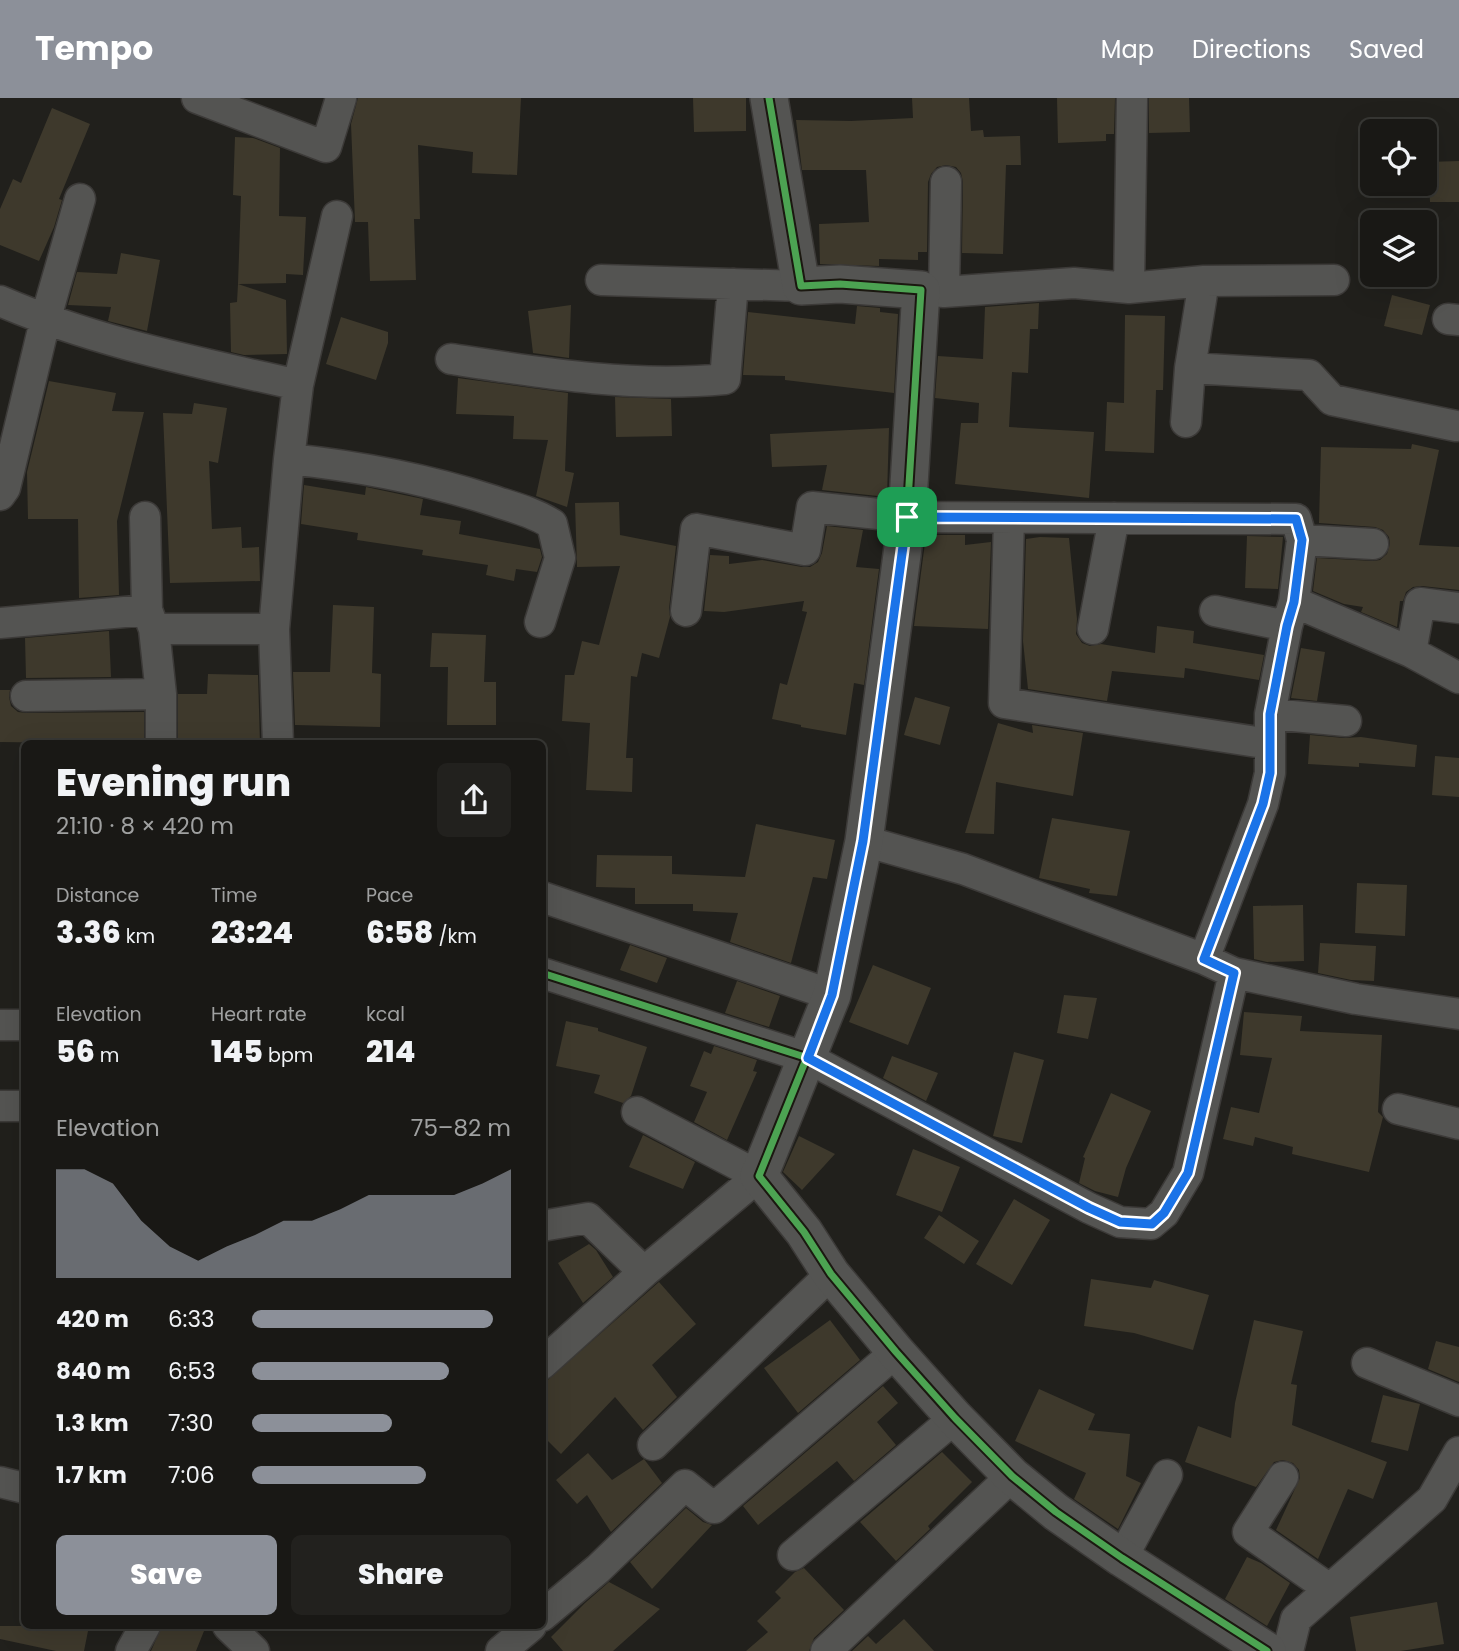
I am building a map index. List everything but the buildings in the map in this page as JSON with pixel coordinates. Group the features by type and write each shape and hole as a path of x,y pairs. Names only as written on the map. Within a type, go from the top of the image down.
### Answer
{"street":[{"path":"197,98 326,146 341,98"},
{"path":"769,98 801,286"},
{"path":"1129,288 1132,98"},
{"path":"546,1360 644,1272 759,1176 832,995 863,841 907,517 946,182"},
{"path":"0,495 5,488 45,321 80,198"},
{"path":"278,740 275,629 289,459 298,385 337,216"},
{"path":"601,280 801,286 840,284 932,291 1074,283 1129,288 1204,281 1334,280"},
{"path":"1186,422 1190,368 1204,281"},
{"path":"452,359 554,375 631,382 682,383 725,379 733,284"},
{"path":"0,301 45,321 132,346 298,385"},
{"path":"1190,368 1309,375 1332,400 1456,426"},
{"path":"289,459 328,463 449,486 537,515 552,524 560,558 540,622"},
{"path":"685,611 696,528 805,550 812,507 907,517 1296,519 1302,540 1291,614 1270,714 1270,773 1263,804 1204,959"},
{"path":"145,517 151,619 161,694 162,740"},
{"path":"1009,518 1004,703 1270,744"},
{"path":"1093,629 1114,518"},
{"path":"1302,540 1373,544"},
{"path":"1411,652 1420,603 1459,608"},
{"path":"1215,611 1291,614 1411,652 1459,678"},
{"path":"0,623 151,619 275,629"},
{"path":"26,695 161,694"},
{"path":"1270,714 1346,721"},
{"path":"863,841 963,869 1204,959 1234,973 1356,999 1459,1014"},
{"path":"546,898 832,995"},
{"path":"546,974 808,1058 1089,1208 1120,1222 1152,1224 1164,1213 1188,1173 1234,973"},
{"path":"0,1025 21,1025"},
{"path":"0,1106 21,1106"},
{"path":"1398,1109 1459,1124"},
{"path":"636,1112 759,1176 804,1233 831,1274 896,1352 1012,1476 1056,1512 1122,1558 1266,1651"},
{"path":"546,1225 588,1218 644,1272"},
{"path":"653,1445 831,1274"},
{"path":"546,1613 598,1569 685,1485 714,1508 896,1352"},
{"path":"1367,1363 1459,1401"},
{"path":"793,1555 955,1418"},
{"path":"1289,1651 1296,1619 1432,1499 1459,1452"},
{"path":"1122,1558 1167,1475"},
{"path":"827,1651 1012,1476"},
{"path":"1283,1477 1248,1532 1328,1588"},
{"path":"0,1482 21,1487"},
{"path":"131,1651 143,1629"},
{"path":"231,1629 254,1651"},
{"path":"501,1651 527,1629"}],"cycle path":[{"path":"769,98 801,286 840,284 921,290 907,517 864,841 832,995 759,1176 804,1232 831,1274 896,1352 1012,1476 1056,1512 1122,1558 1267,1651"},
{"path":"546,974 808,1058 1089,1208 1120,1222 1151,1224 1164,1213 1188,1173 1234,973"}],"route":[{"path":"907,517 1296,519 1302,540 1294,602 1270,714 1270,773 1263,804 1204,959 1234,973 1188,1173 1164,1213 1152,1224 1120,1222 1089,1208 808,1058 832,995 863,841 907,517"}]}
